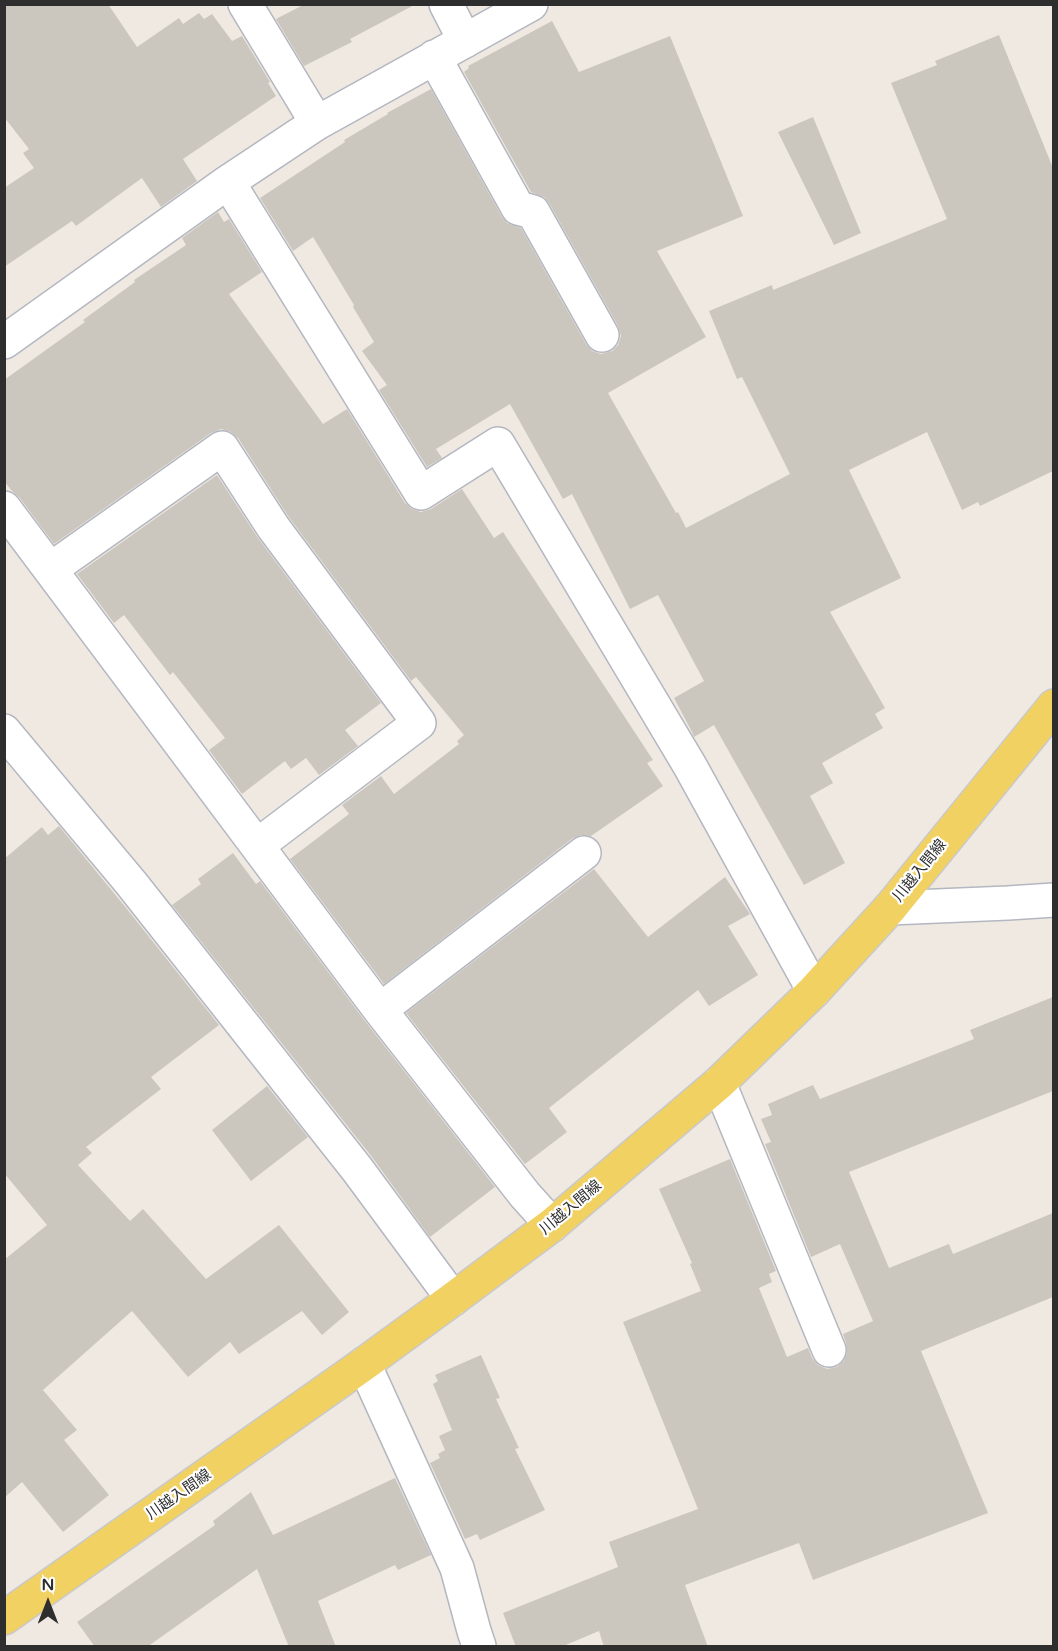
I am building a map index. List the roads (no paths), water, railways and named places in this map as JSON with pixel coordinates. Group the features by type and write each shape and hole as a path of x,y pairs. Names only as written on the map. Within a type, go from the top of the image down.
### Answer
{"main road":[{"name":"川越入間線","path":"4,1618 364,1364 552,1225 719,1083 814,991 890,908 1053,706"}],"street":[{"path":"245,4 316,123"},
{"path":"446,4 465,41"},
{"path":"4,342 228,182 316,123 531,4"},
{"path":"434,57 518,208 533,212 602,335"},
{"path":"228,182 421,493 498,444 690,766 814,991"},
{"path":"51,568 222,448 273,527 419,723 258,845"},
{"path":"4,508 380,1010 552,1225"},
{"path":"4,731 138,892 357,1169 453,1299"},
{"path":"380,1010 584,853"},
{"path":"890,908 1053,900"},
{"path":"719,1083 829,1350"},
{"path":"364,1364 457,1568 479,1647"}]}
